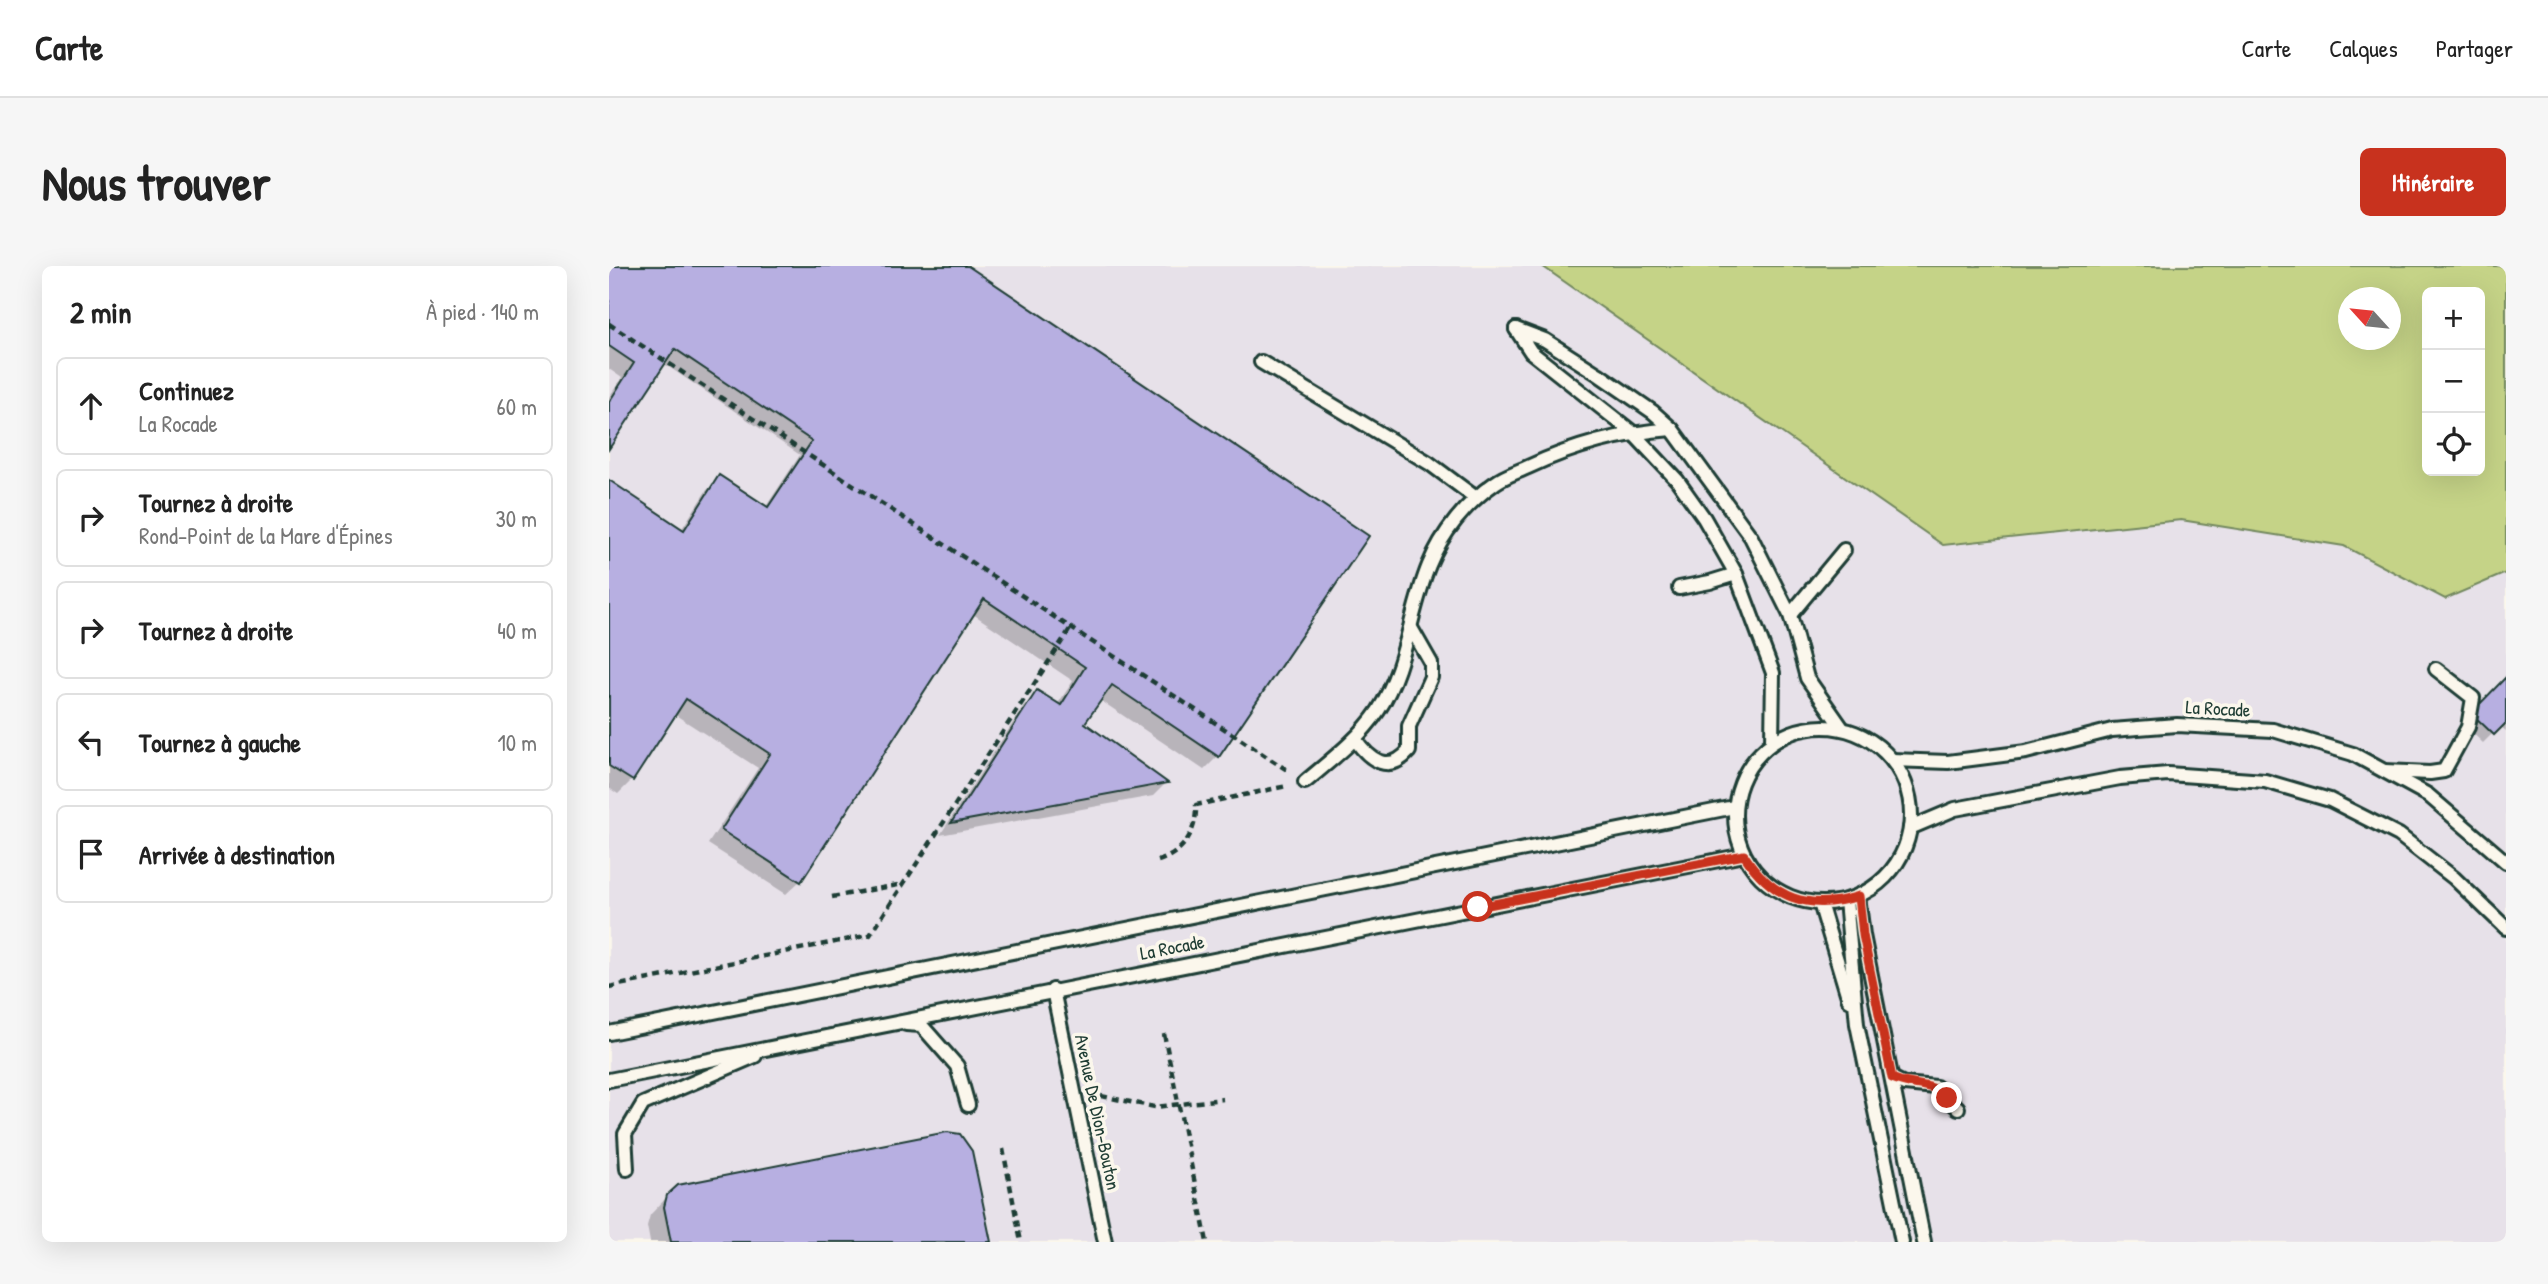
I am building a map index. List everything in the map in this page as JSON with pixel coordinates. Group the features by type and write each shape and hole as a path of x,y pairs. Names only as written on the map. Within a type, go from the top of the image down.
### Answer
{"lane":[{"path":"1772,742 1773,674 1737,574 1704,518 1677,480 1632,432 1531,352 1516,329 1545,340 1653,412 1672,429 1751,537 1790,615 1807,678 1842,728"},
{"path":"1261,362 1422,459 1476,498"},
{"path":"1305,782 1355,739 1377,712 1393,684 1428,566 1447,531 1476,498 1496,481 1552,456 1632,432 1672,429"},
{"path":"1790,615 1844,550"},
{"path":"1679,588 1737,574"},
{"path":"1355,739 1369,756 1387,765 1400,762 1409,751 1409,726 1431,677 1431,663 1411,628"},
{"path":"2381,771 2444,771 2468,727 2473,698 2436,669"},
{"name":"La Rocade","path":"1892,760 1948,762 2026,752 2112,730 2177,725 2273,730 2353,754 2428,796 2506,862"},
{"path":"1818,726 1842,728 1861,735 1878,746 1892,760 1902,775 1908,792 1910,828 1901,856 1883,879 1852,898 1820,903 1797,900 1775,890 1757,875 1744,855 1736,832 1734,807 1741,782 1753,760 1772,742 1794,731 1818,726"},
{"path":"1910,828 1955,809 2120,778 2168,775 2265,781 2330,800 2399,835 2454,877 2506,928"},
{"name":"La Rocade","path":"609,1033 1734,807"},
{"name":"La Rocade","path":"609,1080 1744,855"},
{"path":"1852,898 1857,1024"},
{"path":"1852,898 1863,935 1924,1242"},
{"path":"1820,903 1857,1024 1902,1242"},
{"name":"Avenue De Dion-Bouton","path":"1053,990 1105,1242"},
{"path":"892,1023 921,1025 957,1066 968,1105"},
{"path":"628,1169 625,1134 643,1104 779,1046"},
{"path":"1892,1078 1905,1084 1936,1087 1958,1108"}],"path":[{"path":"609,324 1072,626 1305,782"},
{"path":"609,987 870,935 1072,626"},
{"path":"1157,861 1171,857 1181,849 1196,818 1196,805 1305,782"},
{"path":"832,897 903,884"},
{"path":"1164,1034 1207,1242"},
{"path":"1101,1096 1155,1107 1223,1099"},
{"path":"1003,1149 1021,1242"}],"shaded area":[{"path":"609,266 2506,266 2506,1242 609,1242"}],"green space":[{"path":"1542,266 2506,266 2506,573 2445,599 2344,546 2181,520 1943,545"}],"building":[{"path":"609,266 968,266 1369,536 1219,757 1112,685 1085,723 1168,783 951,823 1037,690 1061,705 1085,667 984,599 801,882 721,830 770,754 686,699 633,781 609,766 609,480 684,530 719,475 768,507 812,441 675,349 609,449 609,402 634,363 609,346"},
{"path":"2506,677 2506,723 2494,735 2471,713"},
{"path":"947,1132 960,1134 972,1151 991,1242 671,1242 664,1207 667,1195 678,1185"}],"route":[{"path":"1478,907 1744,855 1757,875 1775,890 1797,900 1840,902 1859,896 1863,935 1892,1078 1905,1084 1936,1087 1947,1098"}]}
